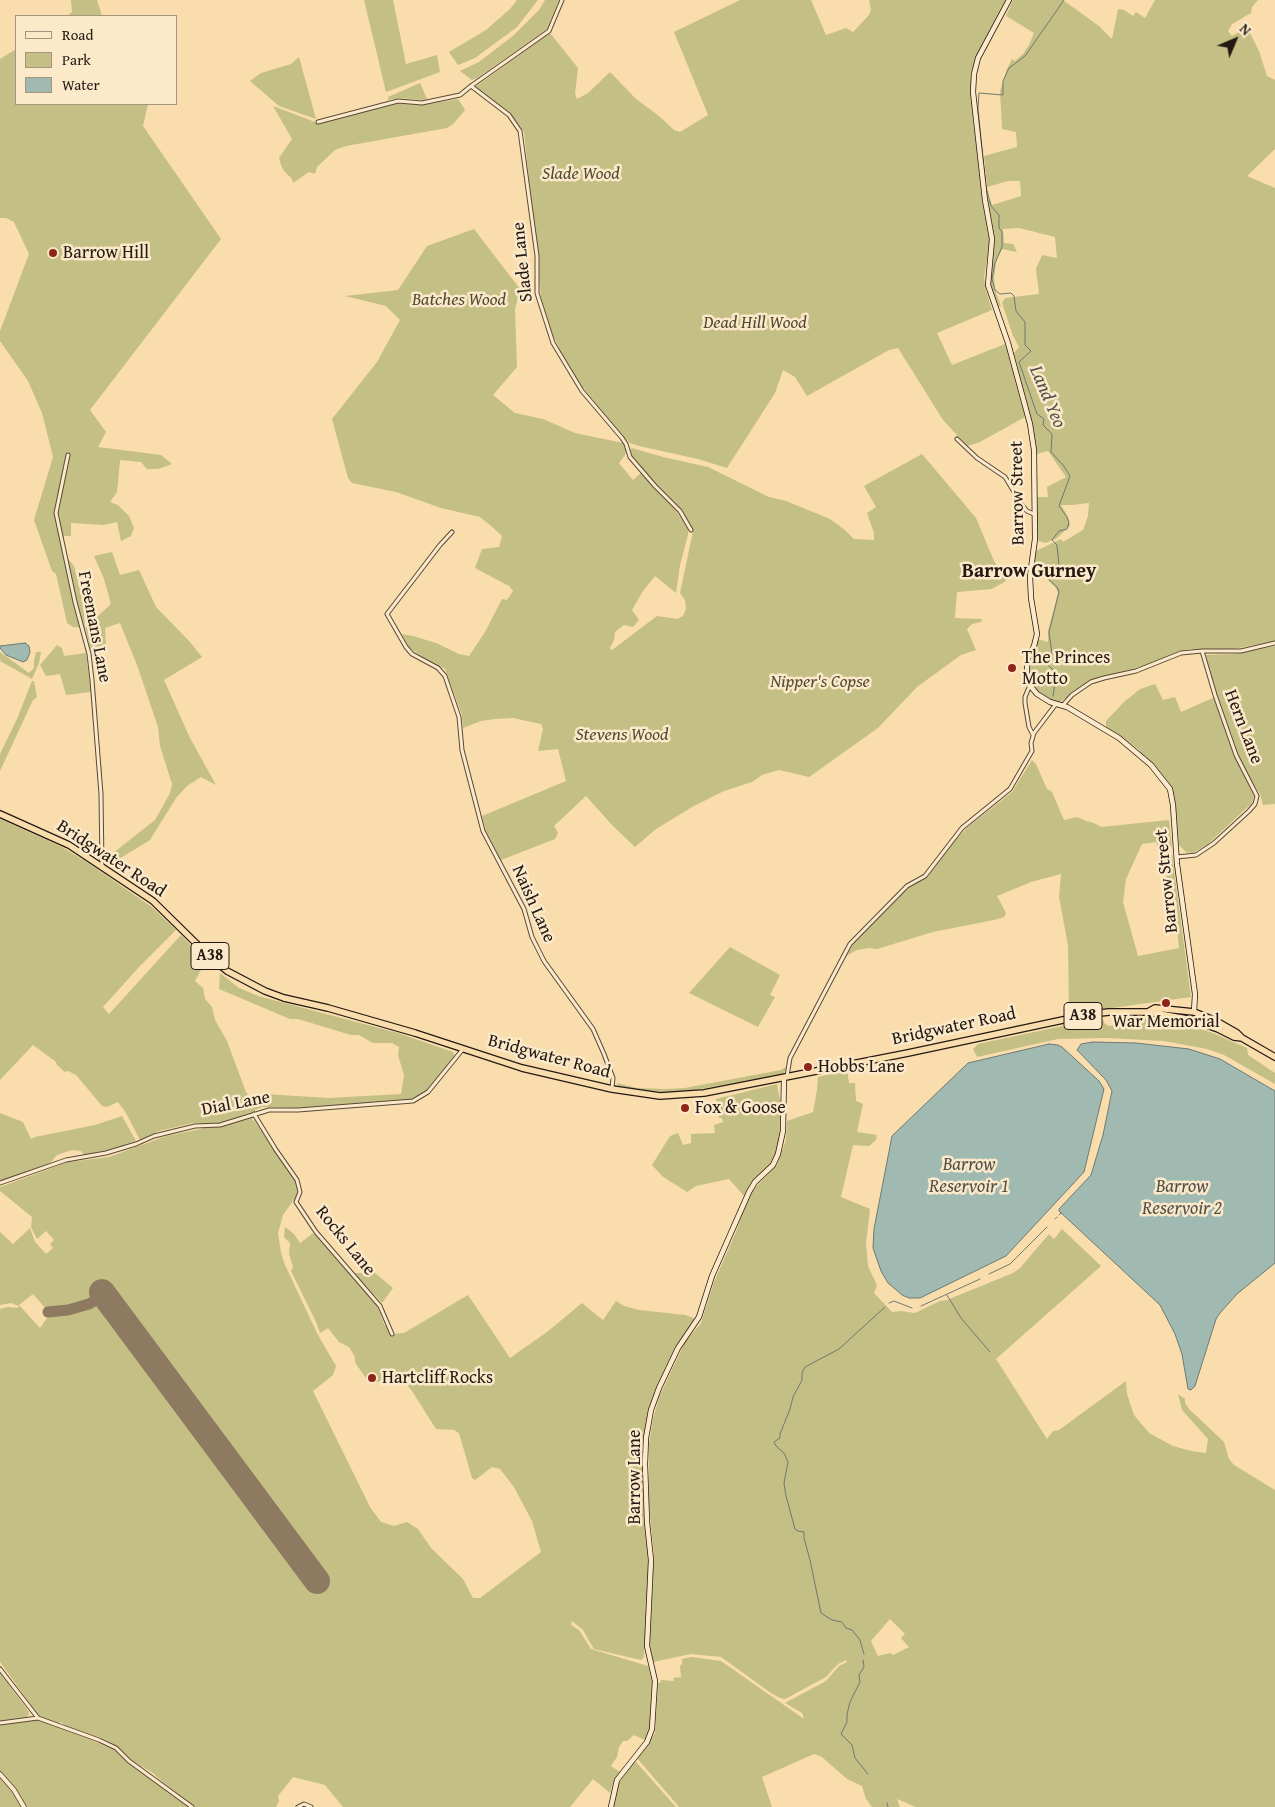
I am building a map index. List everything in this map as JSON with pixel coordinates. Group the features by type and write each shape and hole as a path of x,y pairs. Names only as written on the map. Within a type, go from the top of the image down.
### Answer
{"highway":[{"name":"Bridgwater Road","path":"0,814 69,845 153,901 210,957 227,971 246,982 284,998 357,1016 522,1068 612,1089 649,1095 680,1096 704,1093 908,1053 1091,1014 1148,1012 1161,1008 1194,1012 1216,1021 1275,1057"},
{"name":"Bridgwater Road","path":"1148,1012 1186,1018 1208,1025 1234,1037 1242,1038"},
{"path":"1186,1018 1194,1012 1196,1018 1208,1025"},
{"path":"1155,1014 1208,1025"}],"main road":[{"name":"Barrow Street","path":"1009,0 978,58 974,74 973,92 985,200 992,239 988,285 1008,343 1030,424 1035,469 1035,539 1030,576 1031,598 1037,634 1026,664 1030,685 1034,692 1056,704 1063,705 1119,738 1144,758 1161,777 1171,794 1176,856 1195,994 1194,1012"},
{"name":"Barrow Lane","path":"611,1807 617,1780 647,1742 652,1729 655,1681 647,1646 651,1560 647,1522 645,1464 646,1438 652,1410 659,1388 678,1348 699,1317 712,1276 749,1192 755,1182 773,1165 778,1154 783,1131 785,1076"}],"street":[{"path":"318,122 398,101 422,103 460,95 549,31 562,0"},
{"name":"Slade Lane","path":"471,86 509,116 520,131 537,256 537,293 553,343 582,391 622,438 630,457 680,511 691,530"},
{"path":"957,439 977,458 1005,477 1022,506 1034,514"},
{"name":"Freemans Lane","path":"68,454 56,513 75,602 89,654 101,794 102,867"},
{"name":"Naish Lane","path":"452,532 387,614 406,647 412,654 442,672 452,693 459,717 462,750 483,831 524,909 532,937 544,962 593,1029 613,1078 612,1089"},
{"path":"1063,705 1072,695 1091,682 1136,671 1181,653 1241,651 1275,643"},
{"name":"Hern Lane","path":"1176,856 1196,855 1214,843 1249,811 1255,804 1257,796 1236,755 1202,651"},
{"path":"785,1076 790,1058 850,944 907,886 925,876 962,828 1010,789 1032,751 1033,735 1029,727 1025,698 1030,685"},
{"path":"1033,735 1056,704"},
{"name":"Dial Lane","path":"0,1184 66,1160 106,1153 136,1144 154,1136 194,1126 220,1125 268,1110 298,1110 413,1101 428,1092 463,1049"},
{"name":"Rocks Lane","path":"254,1114 297,1180 300,1192 296,1202 316,1232 380,1306 392,1334"},
{"path":"0,1669 38,1718"},
{"path":"29,1719 33,1712"},
{"path":"0,1723 38,1718 111,1745 129,1761 192,1807"},
{"path":"0,1774 14,1790 24,1807"},
{"path":"298,1807 304,1804 311,1807"}],"green space":[{"path":"71,0 97,0 102,15 68,15 72,12"},
{"path":"364,0 393,0 406,64 437,55 440,72 386,92"},
{"path":"517,0 538,0 517,27 475,58 458,65 449,52 486,30 510,9"},
{"path":"545,0 559,0 547,29 477,78 472,80 460,71 479,62 514,35 539,10"},
{"path":"740,0 811,0 826,35 846,28 853,32 869,15 871,10 870,0 1006,0 977,56 971,73 974,124 982,193 989,224 990,239 984,278 992,310 937,333 952,365 1005,344 1025,417 980,442 967,446 943,420 898,348 889,350 807,396 795,377 783,370 775,393 727,468 630,443 580,384 565,361 552,333 541,297 524,132 511,114 475,87 550,33 578,68 575,94 577,99 588,93 610,72 636,99 674,130 680,132 708,115 674,32"},
{"path":"1013,0 1063,0 1099,26 1112,39 1118,9 1124,10 1133,16 1136,12 1145,18 1155,0 1258,0 1252,7 1251,13 1232,24 1228,31 1232,36 1243,30 1250,33 1259,51 1267,76 1275,80 1275,149 1247,176 1275,188 1275,641 1233,649 1190,649 1179,651 1147,665 1090,681 1060,702 1052,701 1037,692 1029,673 1029,661 1036,647 1037,639 1048,642 1048,631 1058,593 1056,588 1045,577 1045,573 1037,571 1038,565 1032,566 1035,552 1061,539 1063,542 1083,530 1088,516 1089,503 1061,505 1068,517 1070,526 1056,539 1045,543 1039,541 1036,534 1037,497 1048,497 1047,487 1066,477 1048,451 1037,454 1029,410 1014,353 1019,347 1013,336 1002,303 1005,298 1039,294 1036,269 1042,255 1057,258 1055,237 1019,228 1003,229 1004,243 1013,244 1017,252 1002,249 996,262 994,278 995,290 1001,306 999,307 990,283 995,242 987,199 990,199 992,205 1021,196 1020,181 1008,181 987,187 984,156 1017,147 1016,132 1002,129 1000,91 1012,59 1015,61 1023,54 1034,33 1006,16"},
{"path":"15,50 15,105 148,105 143,126 221,239 90,410 106,432 98,447 161,455 172,464 158,469 147,469 141,462 120,460 117,492 110,502 118,505 129,516 134,528 131,536 121,541 117,522 104,525 71,523 71,536 64,536 62,552 74,566 83,602 85,628 73,627 67,623 56,574 52,571 34,520 53,457 42,413 28,381 0,341 0,331 29,254 14,222 6,218 0,218 0,59"},
{"path":"299,57 316,119 279,106 250,81 261,73 291,64"},
{"path":"420,83 427,99 399,98 388,100 388,97"},
{"path":"458,99 465,110 447,128 346,146 335,150 317,167 315,174 309,172 293,183 281,165 279,158 292,139 273,106 315,122 329,121 398,103 421,105"},
{"path":"474,229 520,289 515,309 517,367 493,395 515,413 543,419 575,433 623,443 626,451 619,463 633,480 642,472 653,486 672,504 688,529 676,593 655,576 643,591 632,610 639,620 633,627 624,625 615,632 610,648 612,650 657,616 677,619 683,616 686,609 685,600 680,593 693,531 674,502 631,456 630,450 632,448 708,467 769,497 786,501 830,519 854,539 874,540 874,533 867,513 876,507 864,486 922,454 976,518 994,561 1006,581 992,589 957,592 955,618 982,619 981,622 972,624 967,629 976,650 961,655 917,687 878,728 809,777 779,770 762,775 752,782 724,791 692,807 656,829 635,847 586,796 554,826 558,833 555,839 501,860 486,831 482,816 566,781 558,749 538,751 543,729 541,724 513,718 481,721 463,728 462,715 445,669 422,657 409,647 402,634 436,643 459,654 469,656 485,632 502,599 507,600 513,591 509,586 475,568 482,549 499,547 502,536 480,517 441,508 396,492 352,483 348,478 332,419 377,362 400,320 386,306 345,296 398,290 427,246"},
{"path":"112,552 120,575 139,570 156,607 202,657 164,680 190,738 216,785 201,777 187,786 176,798 150,840 109,865 107,865 108,857 155,820 170,793 172,784 160,746 158,727 137,665 120,623 105,628 106,648 92,656 85,628 111,604 104,579 94,556"},
{"path":"57,645 62,648 64,656 86,653 91,692 66,695 60,674 46,676 40,665"},
{"path":"1275,646 1275,804 1263,805 1260,794 1247,774 1232,740 1232,734 1228,728 1208,668 1206,655 1235,654"},
{"path":"0,652 29,673 34,668 36,652 41,652 39,663 32,679 0,661"},
{"path":"32,681 34,681 37,697 33,700 0,771 0,754 17,719"},
{"path":"1155,684 1163,700 1175,697 1181,712 1215,697 1234,755 1254,795 1251,804 1209,843 1193,853 1186,852 1179,845 1175,800 1172,789 1138,749 1121,736 1106,728 1106,721 1124,702 1140,689"},
{"path":"1032,760 1036,764 1047,789 1052,792 1064,820 1077,817 1101,827 1169,820 1172,847 1159,850 1156,842 1142,844 1126,879 1123,902 1138,956 1179,948 1172,879 1167,879 1164,857 1172,855 1191,997 1069,1014 1068,945 1059,897 1061,874 1031,882 997,896 1006,913 1004,917 933,932 877,949 857,950 846,956 854,943 904,891 929,875 955,840 968,827 1012,792"},
{"path":"0,819 62,847 88,863 152,907 176,930 103,1007 109,1014 181,935 206,961 195,981 203,988 205,999 212,1007 215,1020 227,1041 246,1092 252,1100 264,1094 329,1098 401,1094 404,1075 398,1055 399,1047 392,1043 373,1043 359,1035 351,1035 298,1019 290,1019 219,989 220,973 239,988 258,996 398,1033 453,1052 455,1056 430,1087 410,1100 297,1108 262,1107 255,1110 252,1121 254,1120 295,1180 297,1187 297,1195 283,1215 278,1233 281,1253 318,1335 336,1366 333,1375 313,1391 370,1507 381,1522 394,1526 407,1522 418,1529 431,1548 463,1579 473,1598 480,1598 541,1552 532,1521 514,1487 500,1469 492,1467 475,1480 472,1478 459,1433 454,1430 436,1429 412,1391 398,1374 375,1383 369,1383 355,1362 355,1357 349,1347 339,1342 328,1328 320,1333 291,1271 293,1267 289,1254 290,1243 284,1237 285,1227 294,1234 300,1243 312,1234 315,1234 377,1305 384,1324 391,1334 404,1333 468,1295 510,1358 547,1332 582,1303 603,1320 616,1301 624,1306 639,1310 685,1315 696,1319 675,1347 657,1386 649,1411 643,1454 644,1522 649,1558 644,1657 641,1660 594,1649 583,1630 572,1621 571,1625 579,1630 591,1649 648,1666 652,1682 650,1728 645,1740 634,1735 627,1741 623,1741 619,1747 617,1757 611,1766 620,1772 613,1782 610,1793 593,1779 570,1807 343,1807 325,1785 293,1777 278,1796 279,1801 276,1807 194,1807 153,1773 132,1761 115,1745 102,1738 66,1726 61,1722 55,1724 39,1716 0,1662 0,1309 8,1307 18,1308 19,1306 11,1303 0,1305 0,1232 13,1244 30,1228 35,1242 46,1254 53,1248 50,1244 54,1240 46,1231 37,1239 31,1227 32,1217 0,1191 0,1187 68,1162 109,1157 166,1136 201,1129 207,1124 193,1123 159,1131 140,1140 118,1102 107,1107 102,1106 76,1075 68,1071 65,1072 56,1062 33,1045 0,1080","holes":["103,1291 107,1293 318,1577 317,1583 313,1582 109,1307 99,1302 52,1315 47,1318 40,1328 19,1305 33,1294 46,1309 67,1308 89,1302"]},
{"path":"730,947 780,975 770,995 775,997 758,1027 689,993"},
{"path":"1119,1019 1156,1019 1188,1025 1213,1033 1247,1048 1248,1055 1275,1073 1275,1084 1224,1055 1207,1049 1164,1041 1107,1038 1058,1039 977,1057 973,1049 978,1044 1067,1025 1103,1020 1105,1024 1110,1026 1115,1025"},
{"path":"786,1067 783,1074 689,1091 638,1090 618,1086 617,1083 637,1088 685,1088 781,1070"},
{"path":"847,1070 849,1083 855,1083 856,1101 863,1104 857,1132 877,1135 876,1140 869,1146 853,1145 841,1197 870,1209 866,1243 868,1266 877,1285 874,1293 892,1312 915,1313 940,1301 947,1300 1013,1273 1020,1268 1049,1234 1054,1239 1062,1229 1101,1266 996,1359 1047,1439 1053,1431 1059,1430 1126,1381 1127,1394 1134,1415 1149,1433 1173,1446 1206,1453 1208,1439 1182,1410 1178,1394 1185,1399 1189,1409 1224,1442 1229,1459 1234,1465 1275,1490 1275,1807 916,1807 897,1799 900,1807 872,1807 866,1799 862,1786 847,1779 822,1757 814,1754 762,1777 772,1807 679,1807 637,1758 655,1733 658,1683 661,1680 674,1681 673,1678 681,1677 680,1666 682,1659 691,1657 721,1661 804,1719 802,1713 785,1703 826,1681 839,1666 847,1662 846,1660 838,1664 826,1677 785,1699 771,1693 721,1657 691,1654 653,1662 650,1645 654,1555 649,1506 649,1444 659,1397 685,1342 701,1323 714,1282 736,1232 746,1203 753,1190 777,1165 786,1140 787,1121 813,1112 818,1077","holes":["890,1619 905,1634 901,1638 909,1647 893,1655 890,1653 878,1656 871,1641"]},
{"path":"777,1084 781,1106 779,1144 771,1164 751,1184 744,1196 729,1179 696,1186 687,1192 662,1176 652,1165 670,1136 678,1133 683,1145 691,1143 691,1134 715,1133 714,1125 723,1122 722,1118 719,1118 716,1099"},
{"path":"0,1113 23,1122 31,1139 95,1125 122,1116 136,1141 100,1153 84,1155 81,1151 72,1150 57,1155 50,1163 0,1181"},
{"path":"354,1273 375,1273 393,1288 382,1303"},
{"path":"0,1673 29,1712 28,1717 0,1721"},
{"path":"38,1720 114,1749 127,1762 188,1807 0,1807 0,1725"},
{"path":"634,1762 676,1807 613,1807 619,1783"}],"water":[{"path":"25,643 29,646 30,652 27,660 23,662 6,655 0,648 0,646"},
{"name":"Barrow Reservoir 2","path":"1093,1042 1136,1043 1189,1049 1220,1059 1275,1091 1275,1263 1237,1294 1216,1319 1195,1386 1191,1390 1188,1389 1182,1354 1175,1334 1160,1305 1059,1211 1091,1175 1103,1135 1112,1091 1106,1080 1077,1050 1081,1044"},
{"name":"Barrow Reservoir 1","path":"1049,1044 1062,1047 1099,1081 1104,1089 1084,1172 1006,1256 920,1298 909,1298 902,1295 888,1283 881,1271 873,1248 874,1229 892,1136 968,1063"}],"waterway":[{"name":"Land Yeo","path":"1053,696 1056,676 1055,672 1048,665 1052,654 1049,632 1059,592 1057,587 1046,577 1052,569 1059,565 1057,545 1052,540 1059,531 1067,529 1069,523 1059,506 1070,476 1051,452 1052,434 1043,425 1044,419 1037,414 1019,362 1031,351 1025,345 1025,322 1016,311 1014,296 1011,293 1000,294 995,290 992,279 995,263 1002,247 1002,232 999,228 999,215 991,206 986,187 978,109 979,93 1003,95 1003,81 1009,68 1025,56 1064,0"},
{"path":"989,1274 1010,1264 1047,1227"},
{"path":"921,1306 980,1279"},
{"path":"947,1295 961,1318 990,1352"},
{"path":"889,1303 894,1301 912,1308"},
{"path":"864,1654 860,1640 852,1630 846,1628 842,1622 832,1620 821,1613 804,1532 795,1529 786,1496 784,1483 788,1462 784,1453 774,1442 780,1438 805,1367 839,1349 885,1307"},
{"path":"863,1660 864,1667 859,1675 860,1682 850,1702 847,1722 841,1734 852,1745 855,1758 868,1774"},
{"path":"887,1803 888,1807"}],"taxiway":[{"path":"48,1312 68,1310 89,1304 99,1298 108,1301"}],"runway":[{"path":"102,1292 317,1581"}],"place":[{"name":"Barrow Hill","path":"53,253"},
{"name":"The Princes Motto","path":"1012,668"},
{"name":"War Memorial","path":"1166,1003"},
{"name":"Hobbs Lane","path":"808,1067"},
{"name":"Fox & Goose","path":"685,1108"},
{"name":"Hartcliff Rocks","path":"372,1378"}],"district":[{"name":"Barrow Gurney","path":"1029,572"}],"park label":[{"name":"Slade Wood","path":"581,174"},
{"name":"Batches Wood","path":"459,300"},
{"name":"Dead Hill Wood","path":"755,323"},
{"name":"Nipper's Copse","path":"820,682"},
{"name":"Stevens Wood","path":"622,735"}]}
